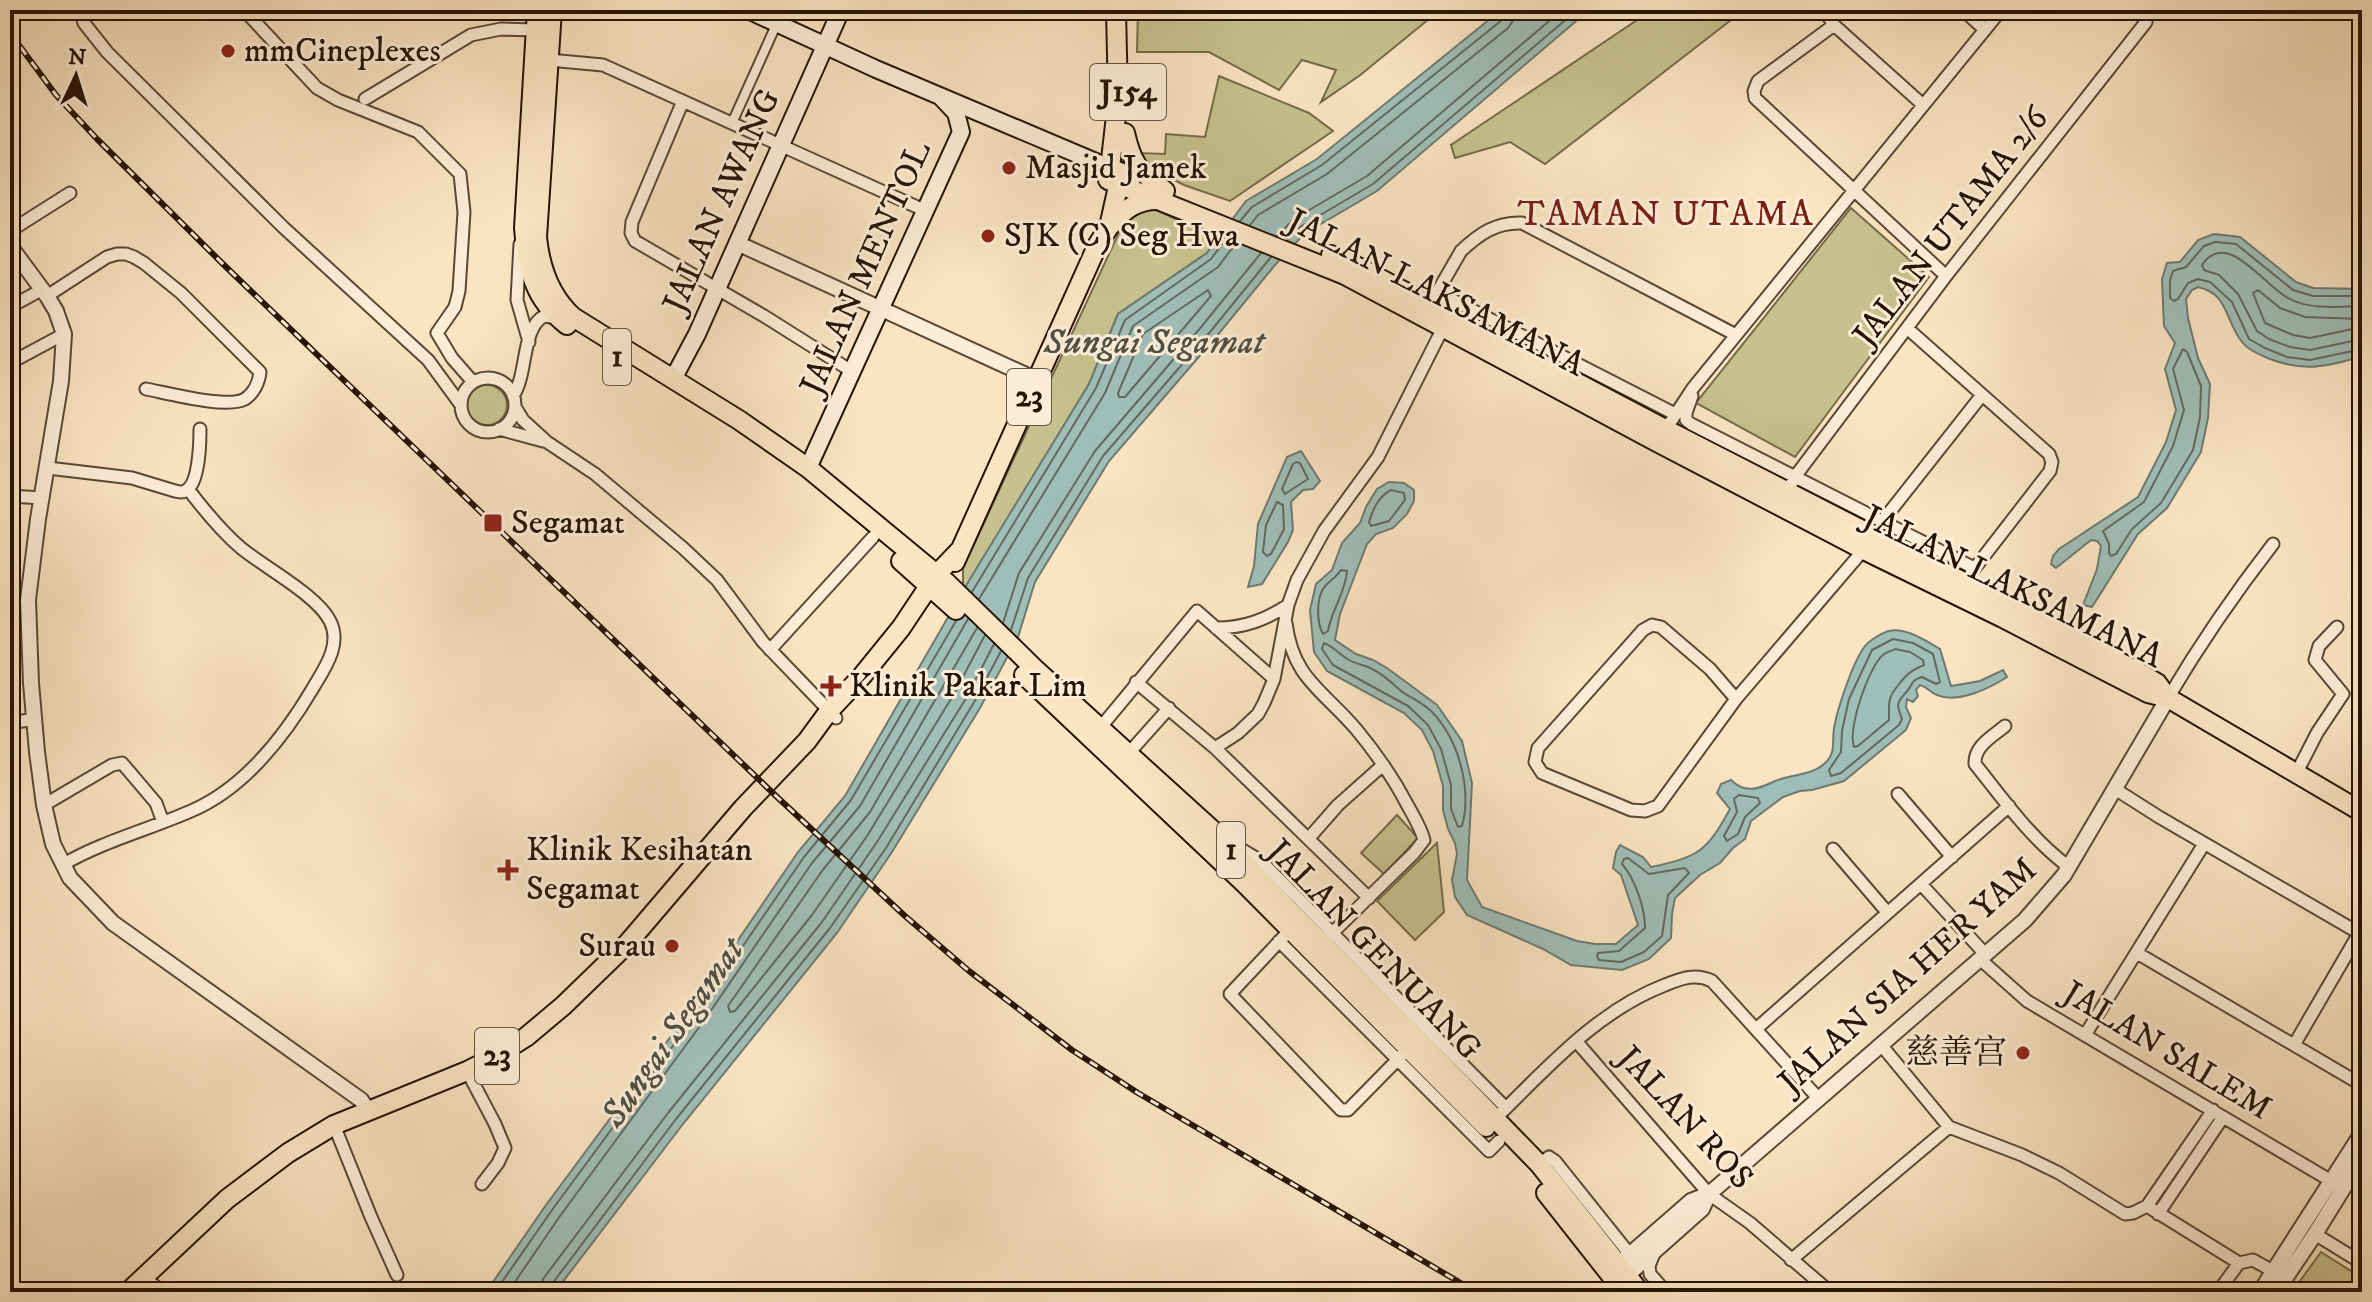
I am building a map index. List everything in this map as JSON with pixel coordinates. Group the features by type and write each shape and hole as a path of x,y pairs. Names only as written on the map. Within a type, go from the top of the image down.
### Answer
{"main road":[{"name":"1","path":"537,10 524,228 533,282 539,295 558,318 780,461 943,589"},
{"name":"1","path":"552,10 537,237 541,265 558,301 573,317 739,420 808,468 943,589"},
{"path":"748,10 1115,176"},
{"name":"JALAN AWANG","path":"673,379 697,334 841,10"},
{"name":"J154","path":"1115,176 1118,99 1116,10"},
{"name":"J154","path":"1115,176 1125,133 1127,10"},
{"name":"JALAN MENTOL","path":"808,468 961,132 956,113 940,96"},
{"path":"961,132 977,122 984,124 1115,176"},
{"path":"1104,236 1129,207 1161,196 1134,163 1125,133"},
{"name":"JALAN LAKSAMANA","path":"1115,176 1329,261 1430,305 1872,536 2003,618 2148,693 2168,698"},
{"name":"23","path":"128,1292 195,1227 245,1184 288,1153 334,1125 467,1071 526,1037 593,979 646,923 743,808 833,714 873,680 943,589 1104,236 1099,225 1115,176"},
{"name":"JALAN LAKSAMANA","path":"1872,536 1969,576 2157,683 2168,698"},
{"name":"JALAN GENUANG","path":"943,589 1034,676 1080,729 1200,829 1284,935 1408,1049 1529,1172 1640,1292"},
{"name":"JALAN GENUANG","path":"1034,676 1100,728 1128,754 1170,802"},
{"path":"2168,698 2362,812"},
{"name":"JALAN GENUANG","path":"1200,829 1220,837 1327,938 1408,1049 1501,1114 1621,1274"}],"street":[{"path":"80,10 84,23 107,52 283,227 428,360 461,405"},
{"path":"244,10 317,88 338,100 418,132 460,174 464,212 459,291 455,307 437,333 452,358 473,382"},
{"path":"1824,10 1834,25 1922,104"},
{"path":"1963,10 1985,30"},
{"path":"1215,748 1238,733 1258,714 1275,675 1288,605 1311,553 1378,457 1450,315 1666,428 1693,388 2001,10"},
{"name":"JALAN UTAMA 2/6","path":"1788,492 1946,276 2146,22 2148,10"},
{"path":"732,123 777,23"},
{"path":"1834,25 1758,81 1755,98 1946,276"},
{"path":"365,99 471,35 501,29 536,30"},
{"path":"549,60 597,63 926,211"},
{"path":"683,101 632,222 633,238 642,247 853,372"},
{"path":"10,231 70,193"},
{"path":"1430,305 1467,245 1498,225 1522,223 1736,335"},
{"path":"524,228 519,249 517,292 529,342"},
{"path":"737,243 1037,380"},
{"path":"10,246 45,293 56,311 64,334 64,356 28,600 31,683 44,805 62,865 113,923 361,1100 368,1110"},
{"path":"10,307 45,293 107,257 117,254 134,257 181,293 260,372 253,390 237,401 203,401 146,389"},
{"path":"499,429 512,416 533,327 544,316 558,318"},
{"path":"1907,328 2049,454 2052,462 2050,471 1969,576"},
{"path":"10,363 64,334"},
{"path":"502,382 524,366"},
{"path":"547,442 499,429 485,431 471,425 461,405 466,388 473,382 490,378 502,382 523,420 547,442 595,474 717,580 770,650 833,714"},
{"path":"1693,388 1686,420 1788,492 1872,536"},
{"path":"1736,699 1710,669 1661,627 1652,625 1643,630 1538,748 1535,762 1542,773 1631,810 1645,811 1658,806 1736,699 1872,536 1982,395"},
{"path":"188,489 195,473 200,429"},
{"path":"48,468 132,478 175,491 188,489"},
{"path":"62,865 94,847 216,799 276,743 326,666 335,645 330,620 317,604 241,547 216,524 188,489"},
{"path":"10,496 42,498"},
{"path":"770,650 873,537"},
{"path":"2168,698 2240,587 2273,544"},
{"path":"1216,628 1252,624 1288,605"},
{"path":"1100,728 1197,611 1275,675"},
{"path":"1286,620 1292,652 1304,675 1355,729 1383,765 1424,840 1327,938 1501,1114 1576,1041 1618,1008 1649,991 1692,976 1702,976 1712,981 1819,1099"},
{"path":"2296,774 2317,733 2343,694 2315,660 2319,646 2337,627"},
{"path":"1275,675 1283,667 1304,675"},
{"path":"1136,682 1215,748 1369,898"},
{"name":"JALAN SIA HER YAM","path":"1621,1274 1691,1201 1709,1194 1882,1046 2044,900 2069,867 2168,698"},
{"path":"1128,754 1169,708"},
{"path":"10,723 35,719"},
{"path":"2005,726 1980,746 1975,764 2040,842 2069,867"},
{"path":"44,805 112,765 122,763 156,803 163,822"},
{"path":"1309,838 1338,805 1383,765"},
{"path":"2115,789 2204,844 2360,931 2294,1045"},
{"path":"1898,794 1952,857"},
{"path":"1756,1029 2009,806"},
{"path":"2085,1035 2204,844"},
{"path":"1833,849 1887,912"},
{"name":"JALAN SALEM","path":"1921,884 2018,994 2338,1185"},
{"path":"1284,935 1231,991 1231,998 1341,1110 1348,1110 1408,1049"},
{"path":"2137,953 2362,1085"},
{"name":"JALAN ROS","path":"1576,1041 1709,1194 1750,1223 1830,1292"},
{"path":"1882,1046 1949,1127 2059,1173 2125,1214 2147,1206 2218,1113"},
{"path":"467,1071 505,1148 482,1184"},
{"path":"2158,1214 2218,1113"},
{"path":"334,1125 397,1275"},
{"path":"1791,1260 1949,1127"},
{"path":"2260,1292 2280,1275 2315,1234 2362,1133"},
{"path":"2276,1292 2280,1275 2338,1185 2362,1158"},
{"name":"JALAN SIA HER YAM","path":"1621,1274 1655,1251 1702,1209 1709,1194"},
{"path":"2147,1206 2239,1263"},
{"path":"2315,1234 2362,1263"},
{"path":"1655,1251 1649,1266 1650,1274 1666,1292"},
{"path":"2218,1292 2239,1263 2253,1260 2280,1275"},
{"path":"143,1277 163,1292"}],"shaded area":[{"path":"1138,10 1440,10 1359,76 1321,102 1336,70 1302,60 1279,90 1209,52 1137,52"},
{"path":"1652,10 1744,10 1545,164 1510,142 1455,158 1451,145"},
{"path":"1219,76 1309,113 1333,131 1230,201 1184,185 1155,170 1138,153 1165,154 1166,134 1205,137"},
{"path":"1851,208 1929,277 1795,457 1696,403"},
{"path":"1154,209 1196,228 1214,242 1207,253 1118,314 1089,384 963,592 963,568 1129,211"},
{"path":"487,385 501,391 507,405 501,419 487,425 473,419 467,405 473,391"},
{"path":"1397,815 1418,838 1384,874 1361,853"},
{"path":"1437,843 1444,912 1415,940 1377,901"},
{"path":"2321,1252 2362,1278 2362,1292 2292,1292"}],"water":[{"name":"Sungai Segamat","path":"1501,10 1589,10 1377,191 1304,234 1275,265 1109,461 1035,582 1018,637 980,708 892,852 837,933 683,1124 555,1292 486,1292 546,1205 689,1012 798,852 845,796 970,579 1089,384 1118,314 1207,253 1246,201 1317,159"},
{"path":"2214,234 2240,237 2296,282 2313,288 2362,289 2362,356 2305,367 2270,359 2243,343 2216,296 2198,287 2192,290 2186,299 2188,318 2198,358 2210,384 2208,418 2201,452 2167,508 2138,534 2092,607 2083,605 2097,569 2101,546 2091,540 2056,568 2051,564 2053,556 2138,497 2166,442 2176,410 2165,369 2175,343 2164,326 2162,279 2167,263 2180,262 2198,240"},
{"path":"1301,451 1320,481 1313,489 1303,490 1291,502 1293,530 1288,542 1262,584 1248,587 1254,566 1258,524 1287,457"},
{"path":"1389,482 1404,483 1414,490 1414,501 1407,514 1393,528 1376,534 1367,544 1340,614 1335,640 1387,668 1437,705 1462,741 1472,783 1467,880 1482,907 1577,941 1616,944 1638,925 1621,875 1613,868 1620,845 1643,857 1651,867 1680,860 1708,843 1730,809 1717,793 1721,784 1731,780 1747,789 1758,788 1815,770 1826,762 1832,750 1836,720 1852,670 1863,649 1875,638 1889,631 1902,631 1940,649 1951,686 1980,681 2003,670 2007,677 1983,690 1954,698 1937,695 1920,685 1913,702 1907,699 1906,707 1911,718 1906,730 1844,781 1783,797 1751,821 1745,839 1675,898 1671,938 1649,959 1622,970 1571,965 1467,915 1455,897 1452,880 1457,854 1455,843 1443,810 1443,786 1433,751 1422,730 1404,713 1327,671 1314,652 1310,610 1316,584 1332,570 1342,543 1360,523 1377,489"}],"railway":[{"path":"10,33 56,95 225,266 776,796 969,971 1072,1050 1138,1093 1476,1292"}],"place":[{"name":"mmCineplexes","path":"228,51"},
{"name":"Masjid Jamek","path":"1009,168"},
{"name":"SJK (C) Seg Hwa","path":"988,236"},
{"name":"Segamat","path":"493,523"},
{"name":"Klinik Pakar Lim","path":"831,686"},
{"name":"Klinik Kesihatan Segamat","path":"508,870"},
{"name":"Surau","path":"672,946"},
{"name":"慈善宫","path":"2023,1053"}],"district":[{"name":"TAMAN UTAMA","path":"1666,214"}]}
